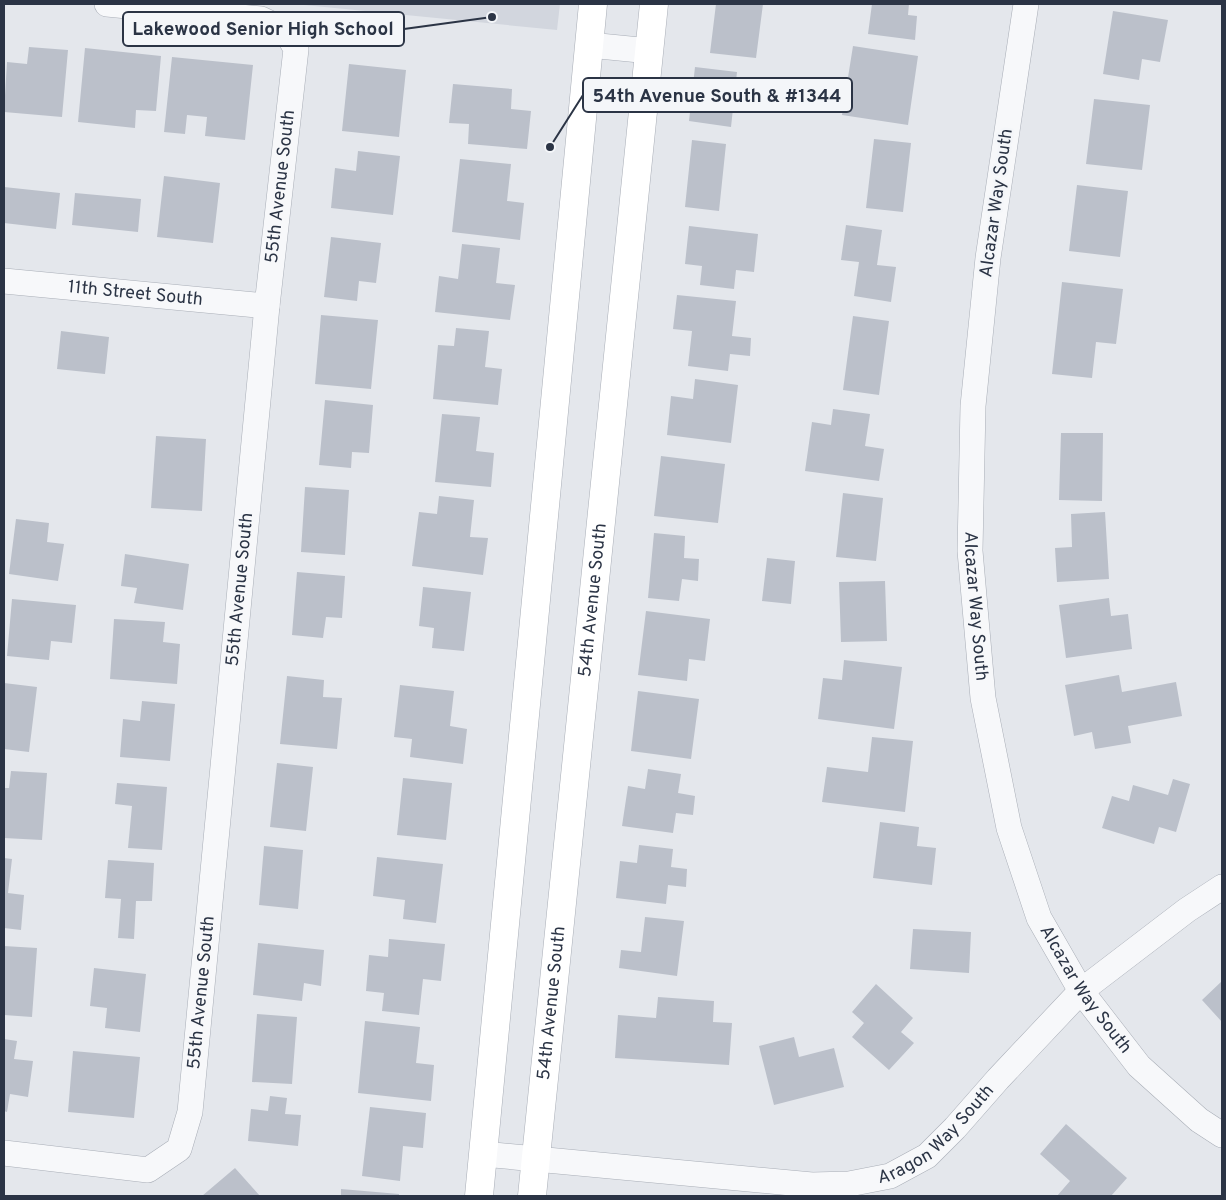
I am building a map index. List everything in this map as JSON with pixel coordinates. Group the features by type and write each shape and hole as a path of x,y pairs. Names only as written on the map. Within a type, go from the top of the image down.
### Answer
{"main road":[{"path":"479,1196 593,4"},
{"name":"54th Avenue South","path":"532,1196 654,4"}],"street":[{"name":"55th Avenue South","path":"4,1153 148,1170 179,1149 190,1112 267,306 296,49 286,31 261,19 107,4"},
{"name":"Alcazar Way South","path":"1026,4 988,258 973,406 970,551 983,698 1009,828 1039,918 1080,991 1138,1066 1199,1120 1222,1135"},
{"path":"589,45 650,51"},
{"name":"11th Street South","path":"4,280 267,306"},
{"name":"Aragon Way South","path":"483,1154 812,1185 850,1184 890,1176 927,1156 1080,991 1188,910 1222,887"}],"shaded area":[{"path":"294,4 560,4 557,30"}],"building":[{"path":"716,4 763,4 756,58 710,53"},
{"path":"872,4 909,4 908,15 917,16 915,40 868,34"},
{"path":"1113,11 1168,20 1160,62 1142,59 1139,80 1103,74"},
{"path":"853,46 918,56 908,125 842,115"},
{"path":"29,47 68,50 62,117 4,112 7,62 27,64"},
{"path":"85,48 161,56 156,111 136,110 135,128 78,122"},
{"path":"172,57 253,65 245,140 205,136 207,117 187,115 185,134 164,132"},
{"path":"349,64 406,70 399,137 342,131"},
{"path":"695,67 737,72 731,127 689,121"},
{"path":"453,84 512,89 511,109 531,111 527,149 468,144 469,124 449,123"},
{"path":"1094,99 1150,105 1142,170 1086,164"},
{"path":"874,139 911,143 903,212 866,208"},
{"path":"692,140 726,144 719,211 685,207"},
{"path":"358,151 400,156 393,215 331,208 335,168 356,171"},
{"path":"460,159 511,164 507,201 524,203 520,240 452,232"},
{"path":"164,176 220,183 213,243 157,237"},
{"path":"1077,185 1128,191 1120,257 1069,251"},
{"path":"4,187 60,193 56,229 4,223"},
{"path":"75,193 141,199 138,232 72,225"},
{"path":"846,225 882,230 877,265 896,267 891,302 854,296 859,262 841,260"},
{"path":"689,226 758,234 754,272 736,270 734,289 700,285 702,266 685,264"},
{"path":"331,237 381,243 376,283 359,281 357,301 324,297"},
{"path":"462,244 500,248 496,283 515,285 510,320 435,312 439,276 458,279"},
{"path":"1062,282 1123,289 1116,344 1096,342 1092,378 1052,374"},
{"path":"677,295 736,301 732,336 751,338 750,356 730,354 728,371 688,366 692,331 673,329"},
{"path":"321,315 378,320 371,389 315,384"},
{"path":"853,316 889,321 879,395 843,390"},
{"path":"456,328 489,331 485,367 502,369 498,405 433,399 438,345 454,346"},
{"path":"61,331 109,337 105,374 57,369"},
{"path":"695,379 738,385 731,443 667,435 671,396 693,399"},
{"path":"325,400 373,405 369,453 352,452 351,468 319,465"},
{"path":"833,409 870,414 865,446 884,449 879,481 805,471 812,422 831,425"},
{"path":"442,414 480,417 476,451 494,453 491,487 435,482"},
{"path":"1061,433 1103,433 1102,501 1059,500"},
{"path":"156,436 206,439 202,511 151,508"},
{"path":"661,456 725,464 718,523 654,516"},
{"path":"305,487 349,490 345,555 301,552"},
{"path":"843,493 883,498 876,561 836,557"},
{"path":"439,496 474,500 470,537 488,538 483,575 412,566 419,512 437,514"},
{"path":"1105,512 1109,579 1057,582 1055,548 1072,547 1071,514"},
{"path":"16,519 49,523 47,542 64,544 58,581 9,574"},
{"path":"654,533 685,536 684,558 699,559 698,581 682,579 679,601 648,598"},
{"path":"125,554 189,564 183,610 134,603 137,588 121,586"},
{"path":"767,558 795,561 791,604 762,601"},
{"path":"297,572 345,576 342,618 326,617 323,638 292,635"},
{"path":"885,581 887,641 841,642 839,582"},
{"path":"423,587 471,592 464,651 432,648 434,628 419,626"},
{"path":"1109,598 1111,616 1128,614 1132,649 1066,658 1059,605"},
{"path":"12,599 76,605 72,643 51,641 49,660 7,656"},
{"path":"646,611 710,619 705,661 689,659 687,681 638,675"},
{"path":"114,619 165,622 163,642 180,644 177,684 110,679"},
{"path":"844,660 902,667 894,729 818,719 823,678 842,680"},
{"path":"1119,675 1122,692 1176,682 1182,716 1128,726 1131,743 1095,749 1092,732 1074,736 1065,685"},
{"path":"287,676 324,680 323,697 342,698 337,749 280,744"},
{"path":"4,683 37,687 29,752 4,749"},
{"path":"400,685 454,691 450,726 467,729 463,764 410,757 412,739 394,737"},
{"path":"638,691 699,699 691,759 631,751"},
{"path":"142,701 175,704 170,761 120,757 123,719 140,721"},
{"path":"872,737 913,741 905,812 822,802 827,767 868,772"},
{"path":"277,763 313,767 306,831 270,827"},
{"path":"648,769 681,774 678,793 695,796 693,815 676,813 673,833 622,826 628,786 645,789"},
{"path":"11,771 47,773 42,840 4,838 4,788 9,788"},
{"path":"403,778 452,783 446,840 397,835"},
{"path":"1173,779 1190,784 1176,832 1159,827 1154,844 1102,828 1112,796 1129,801 1133,785 1168,795"},
{"path":"117,783 167,787 162,850 128,848 132,806 115,804"},
{"path":"880,822 919,827 917,846 936,848 932,885 873,878"},
{"path":"639,845 673,849 671,867 687,869 686,887 668,885 666,904 616,898 620,861 637,863"},
{"path":"264,846 303,850 298,909 259,905"},
{"path":"377,857 443,864 436,923 403,919 405,900 373,896"},
{"path":"4,858 12,859 8,893 24,895 21,930 4,928"},
{"path":"108,860 154,863 152,901 136,901 134,939 118,938 121,899 105,898"},
{"path":"645,917 684,921 677,976 619,968 621,950 641,952"},
{"path":"913,929 971,932 969,973 910,969"},
{"path":"389,939 445,944 441,981 423,979 419,1015 382,1011 384,993 366,991 369,955 388,957"},
{"path":"258,943 324,950 321,986 304,983 302,1001 253,995"},
{"path":"4,946 37,948 32,1017 4,1015"},
{"path":"94,968 146,974 140,1032 105,1028 107,1008 90,1006"},
{"path":"1222,981 1222,1022 1202,1000"},
{"path":"876,984 913,1018 901,1032 914,1043 889,1070 852,1037 864,1023 852,1012"},
{"path":"658,997 714,1001 713,1022 732,1023 729,1065 615,1058 618,1015 656,1018"},
{"path":"257,1014 297,1017 292,1084 252,1082"},
{"path":"365,1021 420,1027 416,1063 434,1065 431,1101 358,1093"},
{"path":"794,1037 799,1057 834,1048 844,1087 774,1105 759,1046"},
{"path":"4,1039 17,1041 14,1059 33,1061 28,1097 10,1094 7,1112 4,1111"},
{"path":"73,1051 140,1057 134,1118 68,1112"},
{"path":"270,1096 287,1098 285,1114 301,1115 298,1146 248,1141 251,1109 268,1111"},
{"path":"370,1107 426,1113 423,1148 403,1146 400,1181 362,1176"},
{"path":"1066,1124 1127,1178 1111,1196 1057,1196 1070,1181 1040,1154"},
{"path":"235,1168 260,1196 202,1196"},
{"path":"341,1189 399,1194 399,1196 341,1196"}],"place":[{"name":"Lakewood Senior High School","path":"492,17"},
{"name":"54th Avenue South & #1344","path":"550,147"}]}
